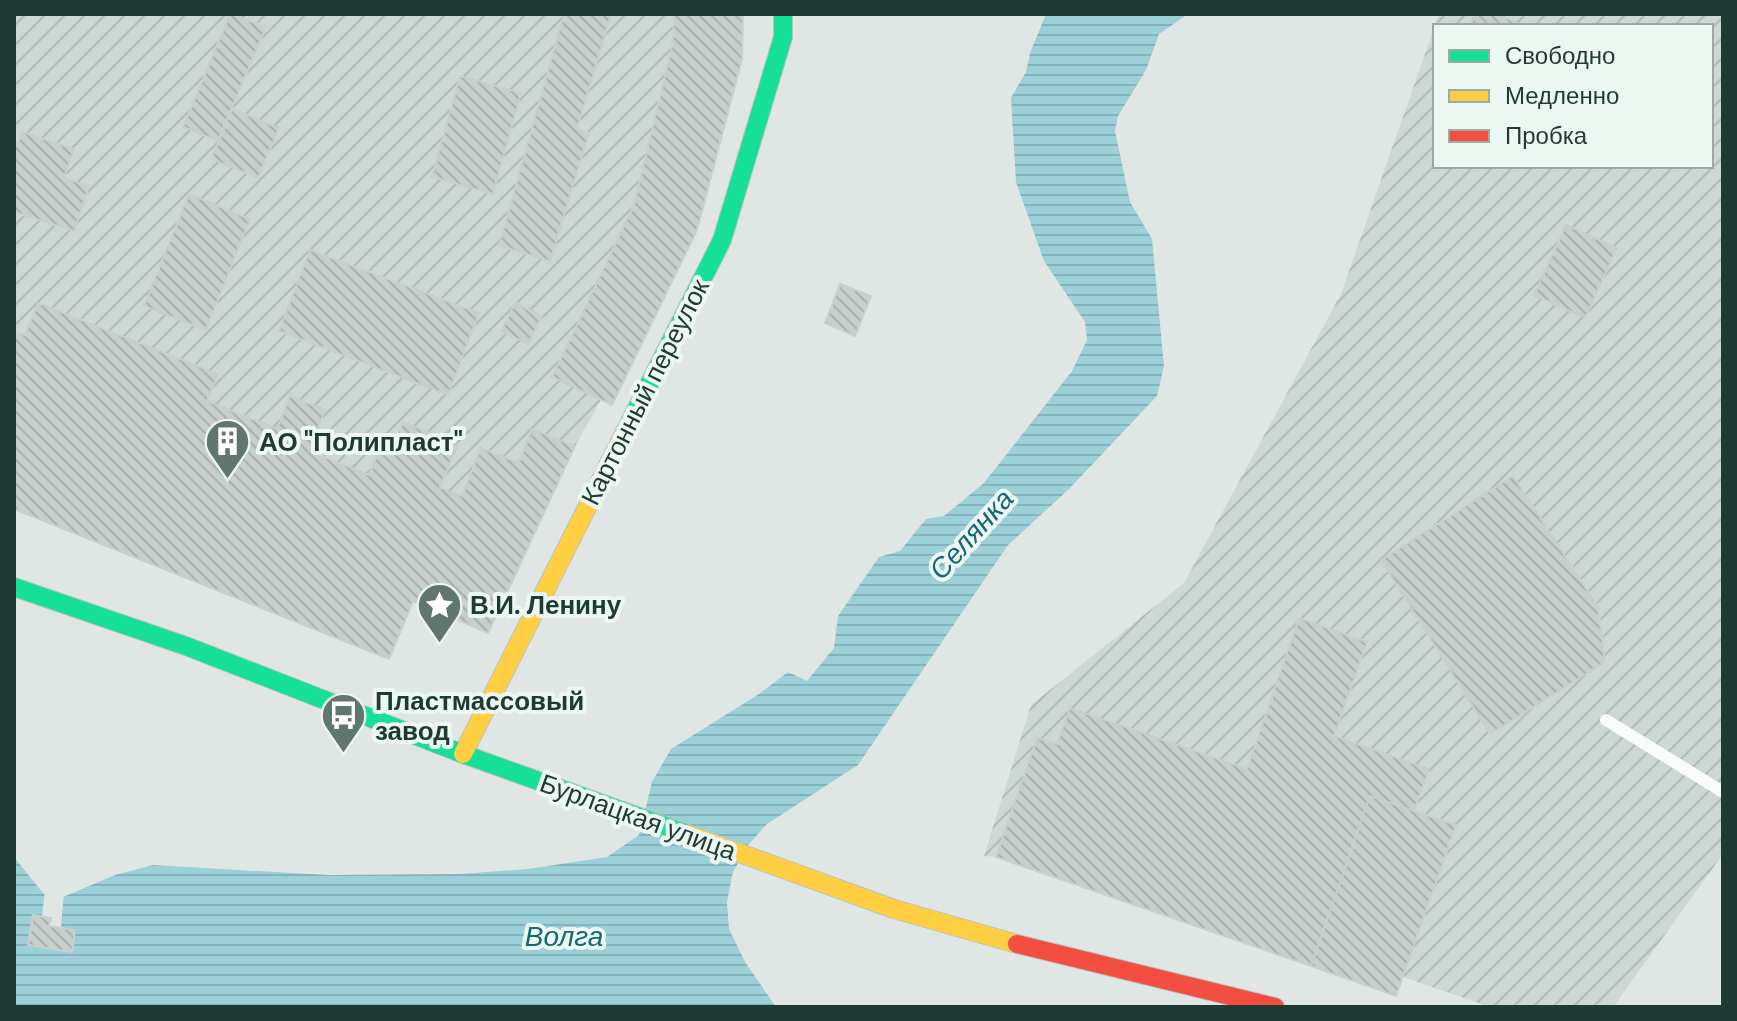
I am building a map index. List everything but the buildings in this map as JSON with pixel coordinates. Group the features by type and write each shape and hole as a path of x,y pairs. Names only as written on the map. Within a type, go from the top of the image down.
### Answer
{"main road":[{"name":"Картонный переулок","path":"463,754 722,240 783,37 783,14"},
{"name":"Бурлацкая улица","path":"14,587 186,646 463,754 894,909 972,933 1275,1007"}],"lane":[{"path":"1606,720 1723,792"}],"shaded area":[{"path":"14,14 743,14 742,59 697,230 612,405 601,400 575,446 488,633 413,601 389,659 14,509"},
{"path":"1439,14 1723,14 1723,854 1613,1007 1490,1007 1403,977 1396,996 996,857 984,856 1031,705 1184,583 1341,294 1433,31 1433,168 1713,168 1713,24 1436,24"}],"water":[{"path":"1046,14 1188,14 1159,34 1146,70 1118,116 1115,131 1130,202 1152,239 1164,366 1157,396 1069,489 1008,545 858,765 767,824 748,845 733,872 727,902 729,929 745,962 776,1007 14,1007 14,857 43,893 63,897 115,875 153,865 328,875 460,874 528,869 607,857 639,835 652,782 671,749 759,694 788,672 807,681 834,648 838,616 879,557 900,551 926,519 944,516 984,483 1072,371 1087,340 1085,322 1044,261 1016,182 1011,98 1026,72 1030,53"}],"pier":[{"path":"45,889 64,892 61,927 75,930 72,952 28,945 33,915 42,916"}],"traffic: fast":[{"path":"625,432 722,240 783,37 783,14"},
{"path":"14,587 186,646 463,754 687,834"}],"traffic: slow":[{"path":"463,754 625,432"},
{"path":"687,834 894,909 1017,944"}],"traffic: jam":[{"path":"1017,944 1275,1007"}],"place":[{"name":"АО \"Полипласт\"","path":"228,481"},
{"name":"В.И. Ленину","path":"439,644"},
{"name":"Пластмассовый завод","path":"344,755"}],"water label":[{"name":"Селянка","path":"971,534"},
{"name":"Волга","path":"564,936"}]}
